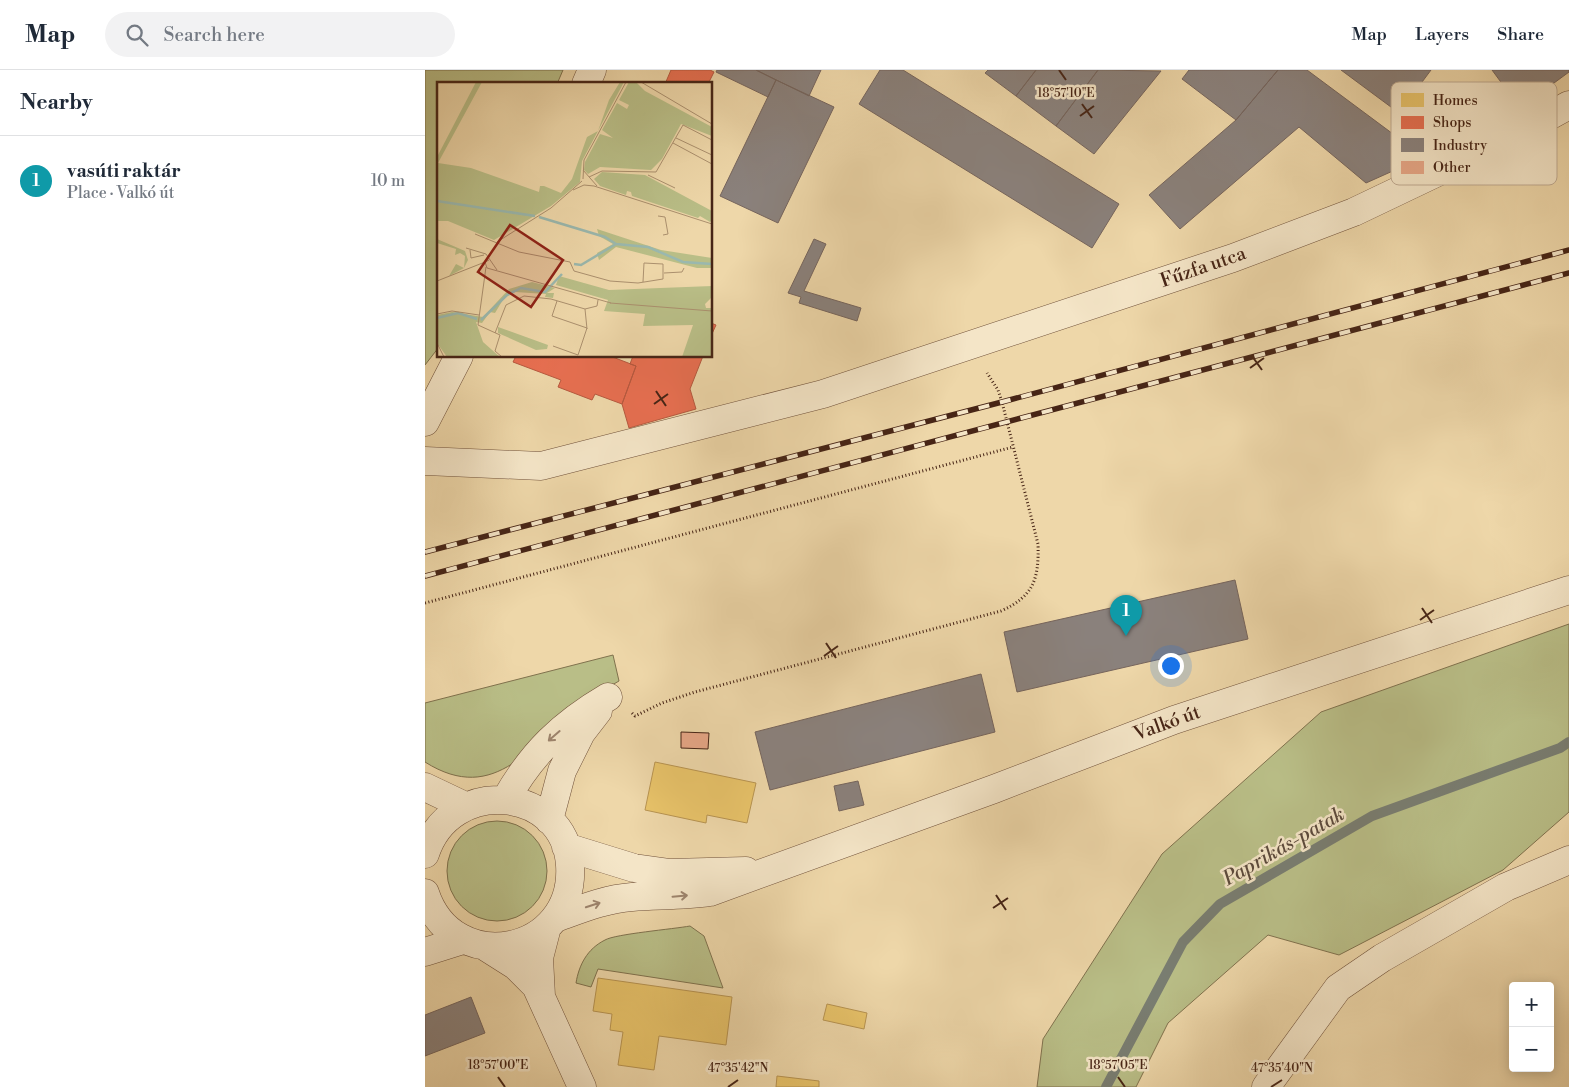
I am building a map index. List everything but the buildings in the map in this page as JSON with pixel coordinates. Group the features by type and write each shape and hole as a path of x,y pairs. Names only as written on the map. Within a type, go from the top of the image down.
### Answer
{"street":[{"path":"587,82 592,70"},
{"name":"Fűzfa utca","path":"1557,112 1569,105"},
{"name":"Fűzfa utca","path":"425,461 541,466 823,394 1233,258 1354,212 1411,185"},
{"path":"425,422 445,388 458,358"},
{"name":"Valkó út","path":"425,952 474,943 510,946 533,938 551,922 600,903 623,899 677,897 710,892 985,792 1174,720 1569,590"},
{"path":"506,799 521,772 542,747 580,713 608,697 581,733 562,771 549,820"},
{"path":"425,787 465,806"},
{"path":"425,854 438,827 449,815 465,806 487,799 506,799 529,806 549,820 559,833 566,847 570,863 570,882 566,900 551,922 539,958 541,996"},
{"path":"566,847 634,868 670,873 770,870"},
{"path":"1266,1087 1338,988 1382,958 1506,887 1569,860"},
{"path":"425,893 429,906 439,920 474,943 516,966 536,986 582,1087"}],"path":[{"path":"635,716 662,703 695,692 1001,611 1017,604 1034,585 1039,566 1038,544 998,390"},
{"path":"425,603 1013,447"}],"green space":[{"path":"425,70 563,70 558,82 437,82 437,350 425,365"},
{"path":"1569,624 1569,812 1503,870 1339,955 1268,935 1168,1023 1136,1087 1037,1087 1043,1039 1162,854 1321,712"},
{"path":"613,655 619,681 583,703 530,751 512,764 493,773 473,777 450,774 425,762 425,703"},
{"path":"497,821 507,822 525,829 539,843 546,861 546,881 539,899 525,913 507,920 497,921 487,920 469,913 455,899 448,881 447,871 448,861 455,843 469,829 487,822"},
{"path":"690,926 704,936 723,988 598,969 591,987 576,983 579,970 585,958 593,948 605,940 632,934"}],"waterway":[{"name":"Paprikás-patak","path":"1106,1087 1183,942 1220,904 1372,816 1560,748 1569,742"}],"railway":[{"path":"425,552 1002,402 1569,250"},
{"path":"425,576 1569,273"}],"place":[{"name":"vasúti raktár","path":"1126,636"}]}
